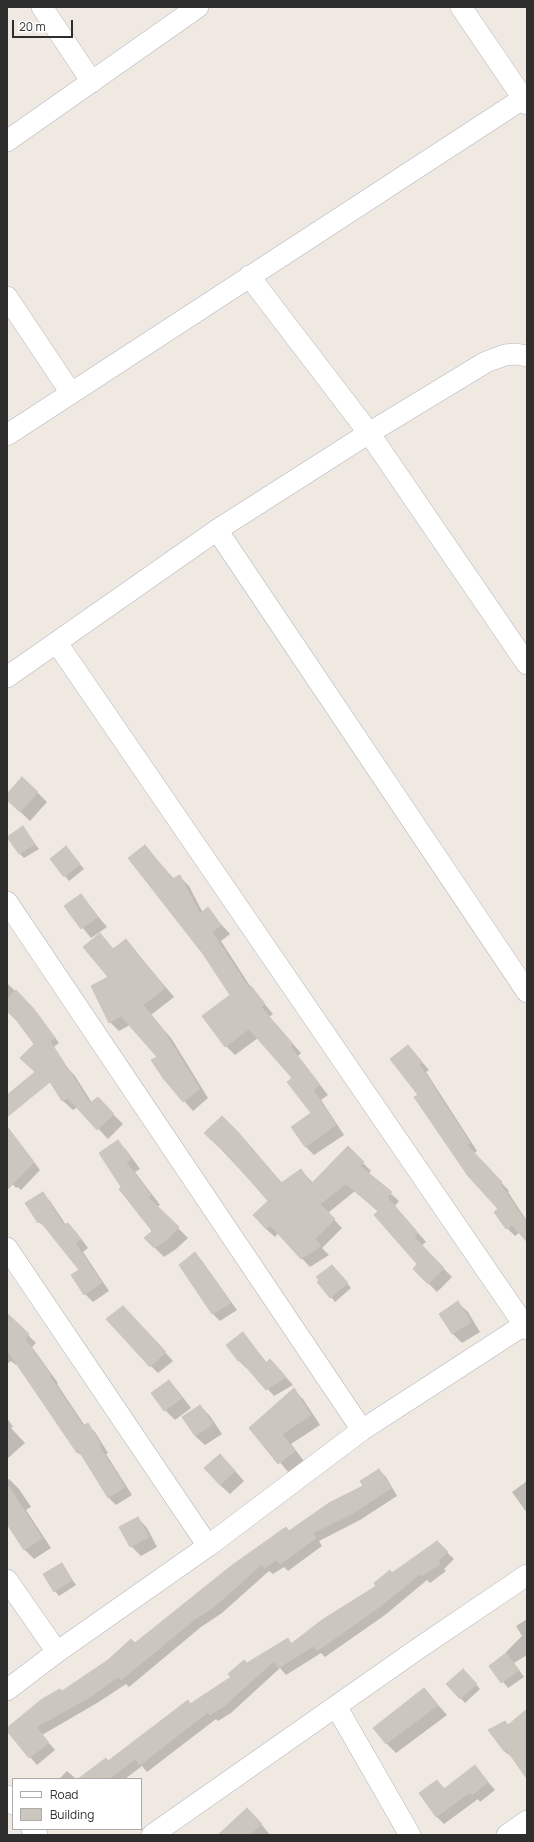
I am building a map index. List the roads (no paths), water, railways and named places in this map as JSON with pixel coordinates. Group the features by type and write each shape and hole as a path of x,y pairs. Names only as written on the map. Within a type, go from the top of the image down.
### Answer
{"street":[{"path":"42,7 92,82"},
{"path":"7,141 198,7"},
{"path":"7,435 249,276 526,100 461,7"},
{"path":"249,276 369,433 527,664"},
{"path":"7,297 72,392"},
{"path":"7,677 217,530 369,433 486,362 505,355 516,354 527,356"},
{"path":"217,530 527,992"},
{"path":"7,1690 57,1652 208,1546 362,1430 526,1326 57,643"},
{"path":"7,902 362,1430"},
{"path":"7,1248 208,1546"},
{"path":"152,1835 336,1706 527,1576"},
{"path":"7,1580 57,1652"},
{"path":"336,1706 410,1835"},
{"path":"507,1835 527,1821"}]}
